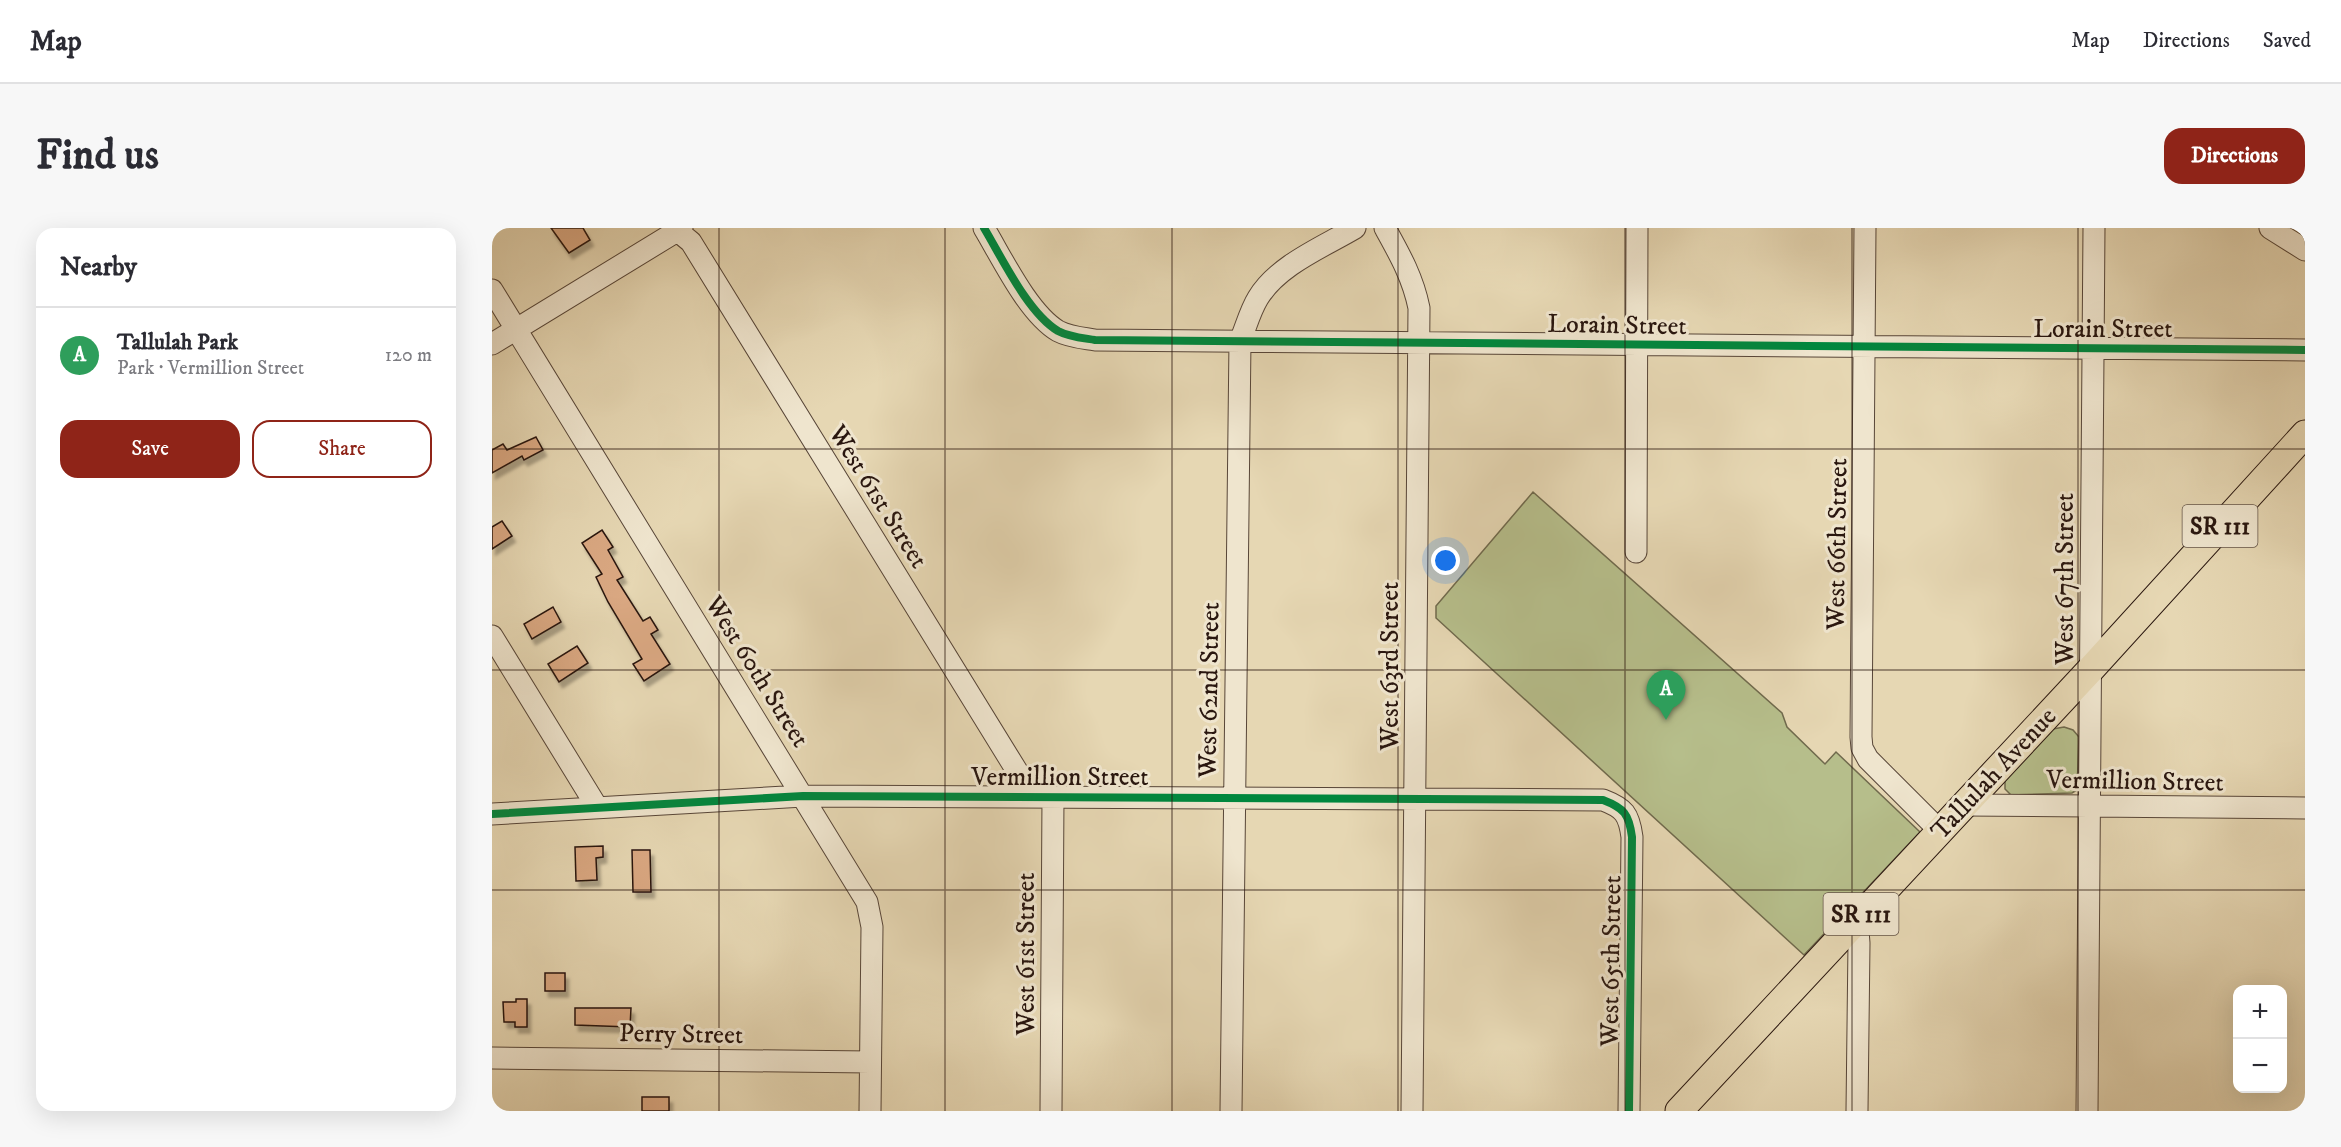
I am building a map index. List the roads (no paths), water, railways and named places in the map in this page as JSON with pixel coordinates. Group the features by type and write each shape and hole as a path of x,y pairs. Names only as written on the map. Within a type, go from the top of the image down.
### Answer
{"main road":[{"name":"Tallulah Avenue","path":"1679,1111 2091,669 2305,434"}],"street":[{"name":"Lorain Street","path":"984,228 1031,305 1044,320 1059,332 1095,340 2305,350"},
{"path":"1240,341 1258,298 1274,279 1291,266 1355,228"},
{"name":"West 63rd Street","path":"1385,228 1407,267 1415,286 1419,308 1412,1111"},
{"path":"1635,552 1637,228"},
{"name":"West 66th Street","path":"1866,228 1862,748 1877,770 1940,830"},
{"name":"West 67th Street","path":"2087,1111 2094,228"},
{"path":"2270,228 2305,250"},
{"path":"492,344 678,229"},
{"name":"West 61st Street","path":"678,229 691,242 1043,797 1051,1111"},
{"name":"West 60th Street","path":"492,290 867,902 873,927 870,1111"},
{"name":"West 62nd Street","path":"1231,1111 1240,341"},
{"path":"492,636 597,807"},
{"name":"Vermillion Street","path":"492,814 803,795 1603,800 1616,805 1625,812"},
{"name":"Vermillion Street","path":"1964,805 2305,808"},
{"name":"West 65th Street","path":"1625,812 1632,837 1629,1111"},
{"path":"1857,919 1857,1111"},
{"name":"Perry Street","path":"492,1058 870,1062"}],"place":[{"name":"Tallulah Park","path":"1666,720"}]}
